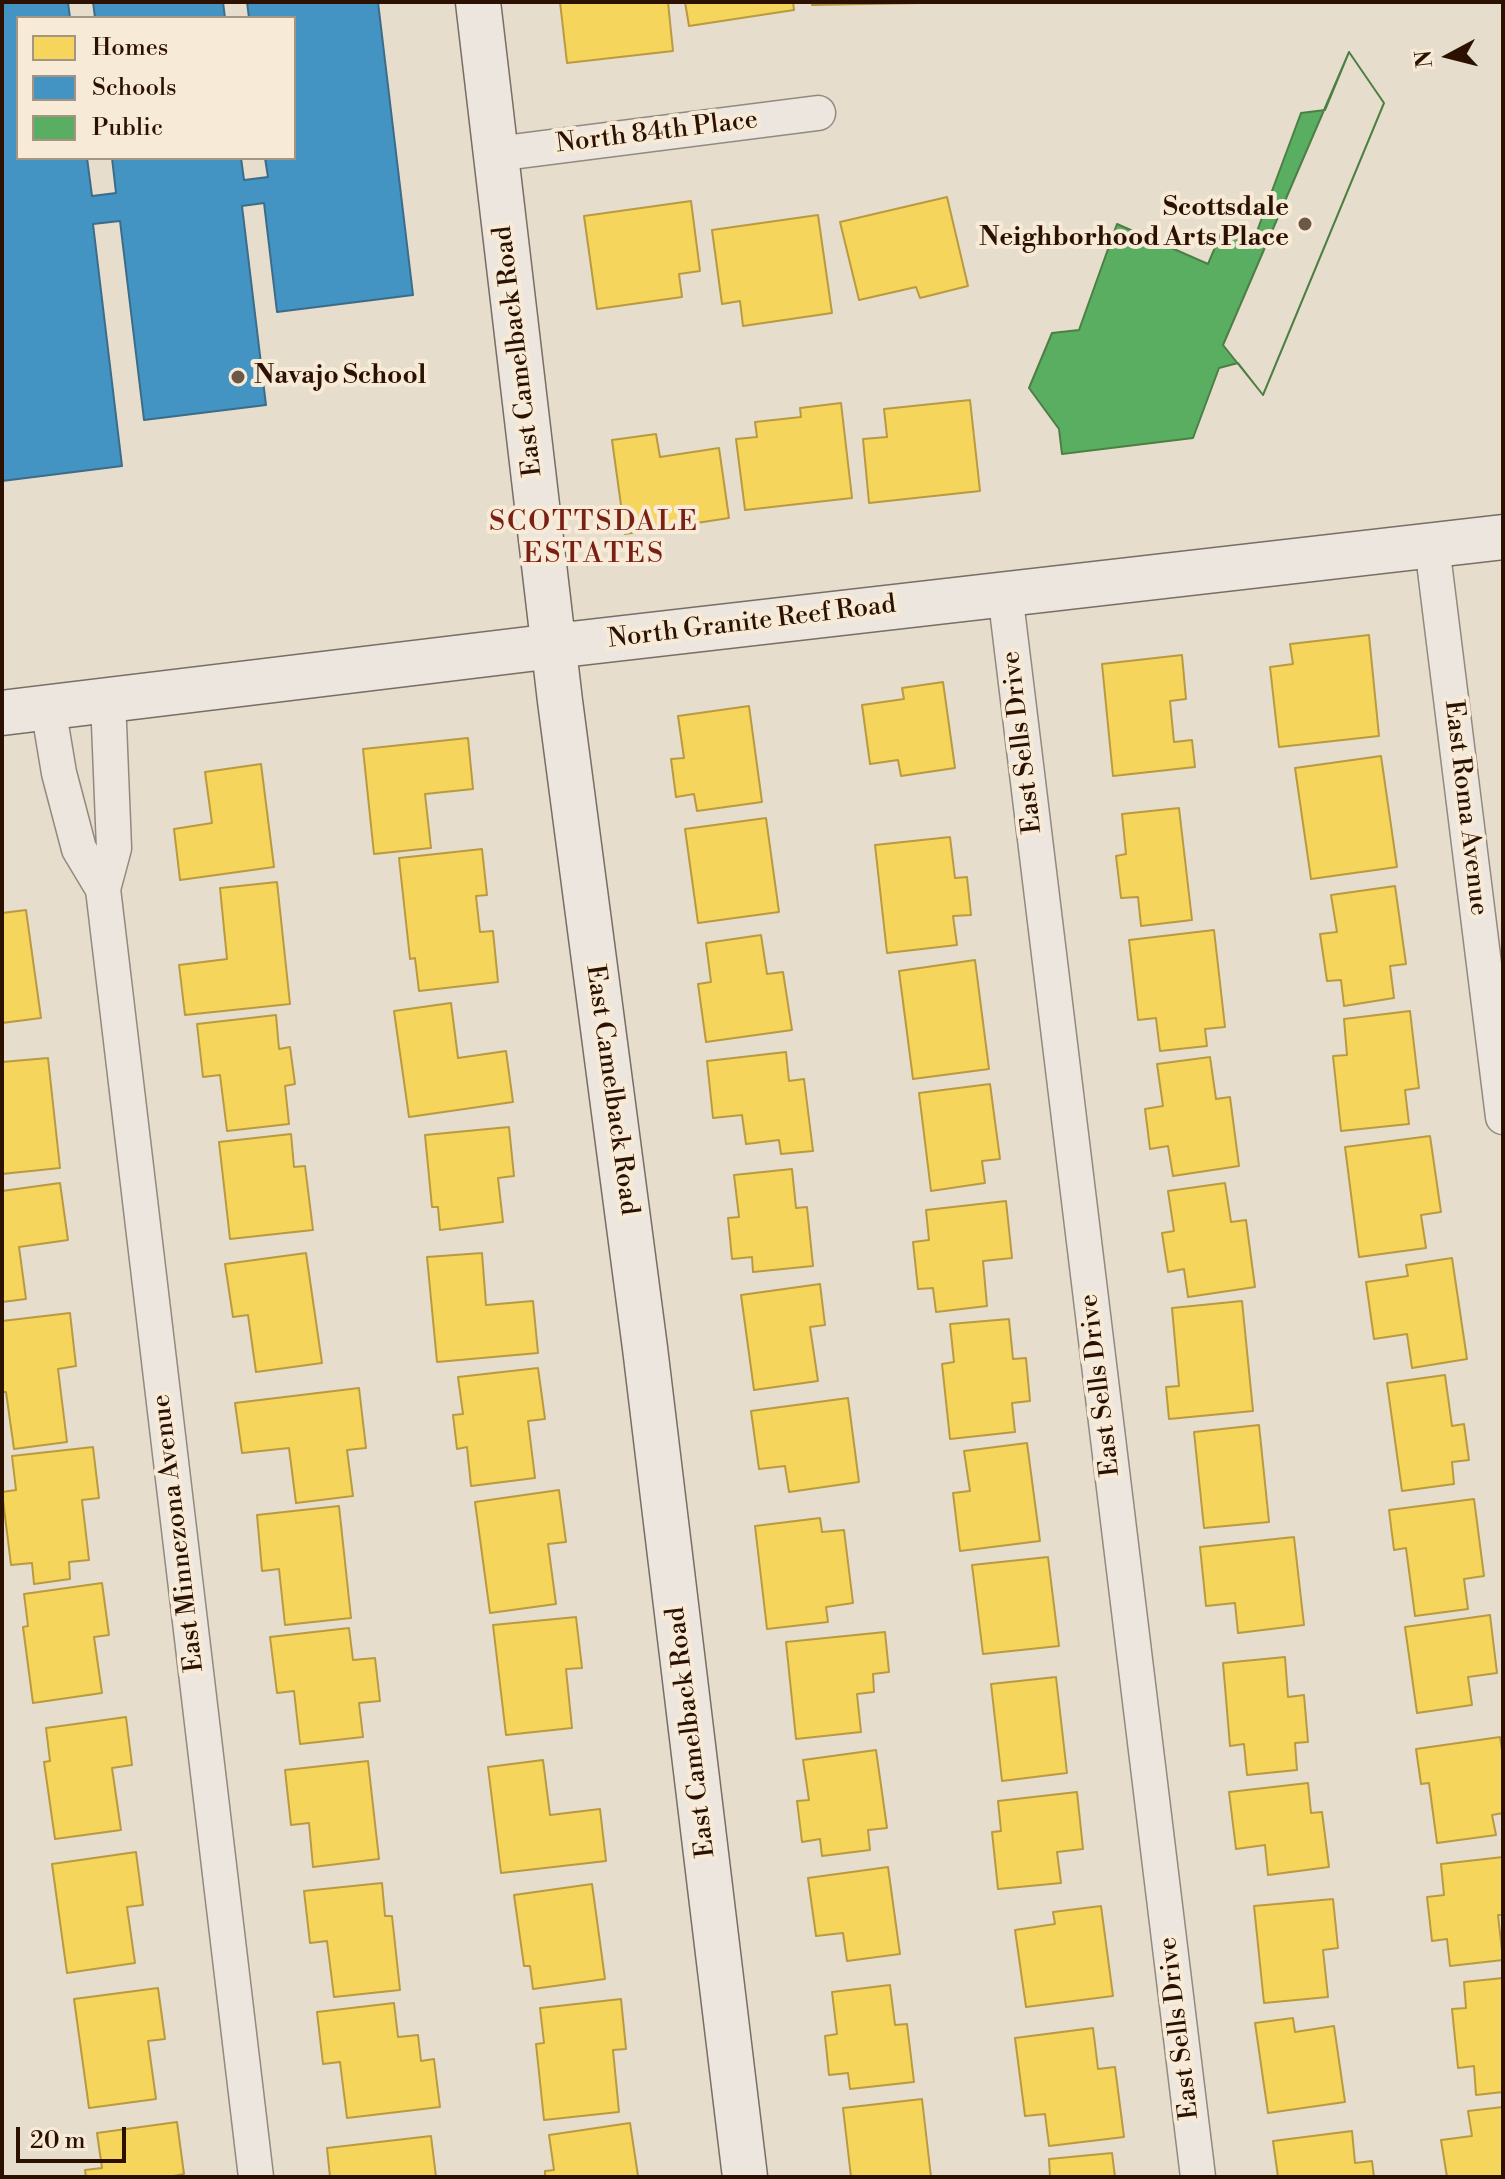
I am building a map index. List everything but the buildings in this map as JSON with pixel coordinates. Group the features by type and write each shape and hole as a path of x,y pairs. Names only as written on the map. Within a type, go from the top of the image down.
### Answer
{"main road":[{"name":"East Camelback Road","path":"478,2 554,646 645,1348 745,2177"},
{"name":"North Granite Reef Road","path":"2,713 1503,537"}],"street":[{"name":"North 84th Place","path":"496,154 818,113"},
{"name":"East Roma Avenue","path":"1432,546 1503,1117"},
{"name":"East Sells Drive","path":"1005,593 1198,2177"},
{"name":"East Minnezona Avenue","path":"108,699 114,848 103,889 256,2177"},
{"name":"East Minnezona Avenue","path":"48,707 59,773 79,849 103,889"}],"place":[{"name":"Scottsdale Neighborhood Arts Place","path":"1305,224"},
{"name":"Navajo School","path":"238,377"}],"district":[{"name":"SCOTTSDALE ESTATES","path":"594,539"}]}
